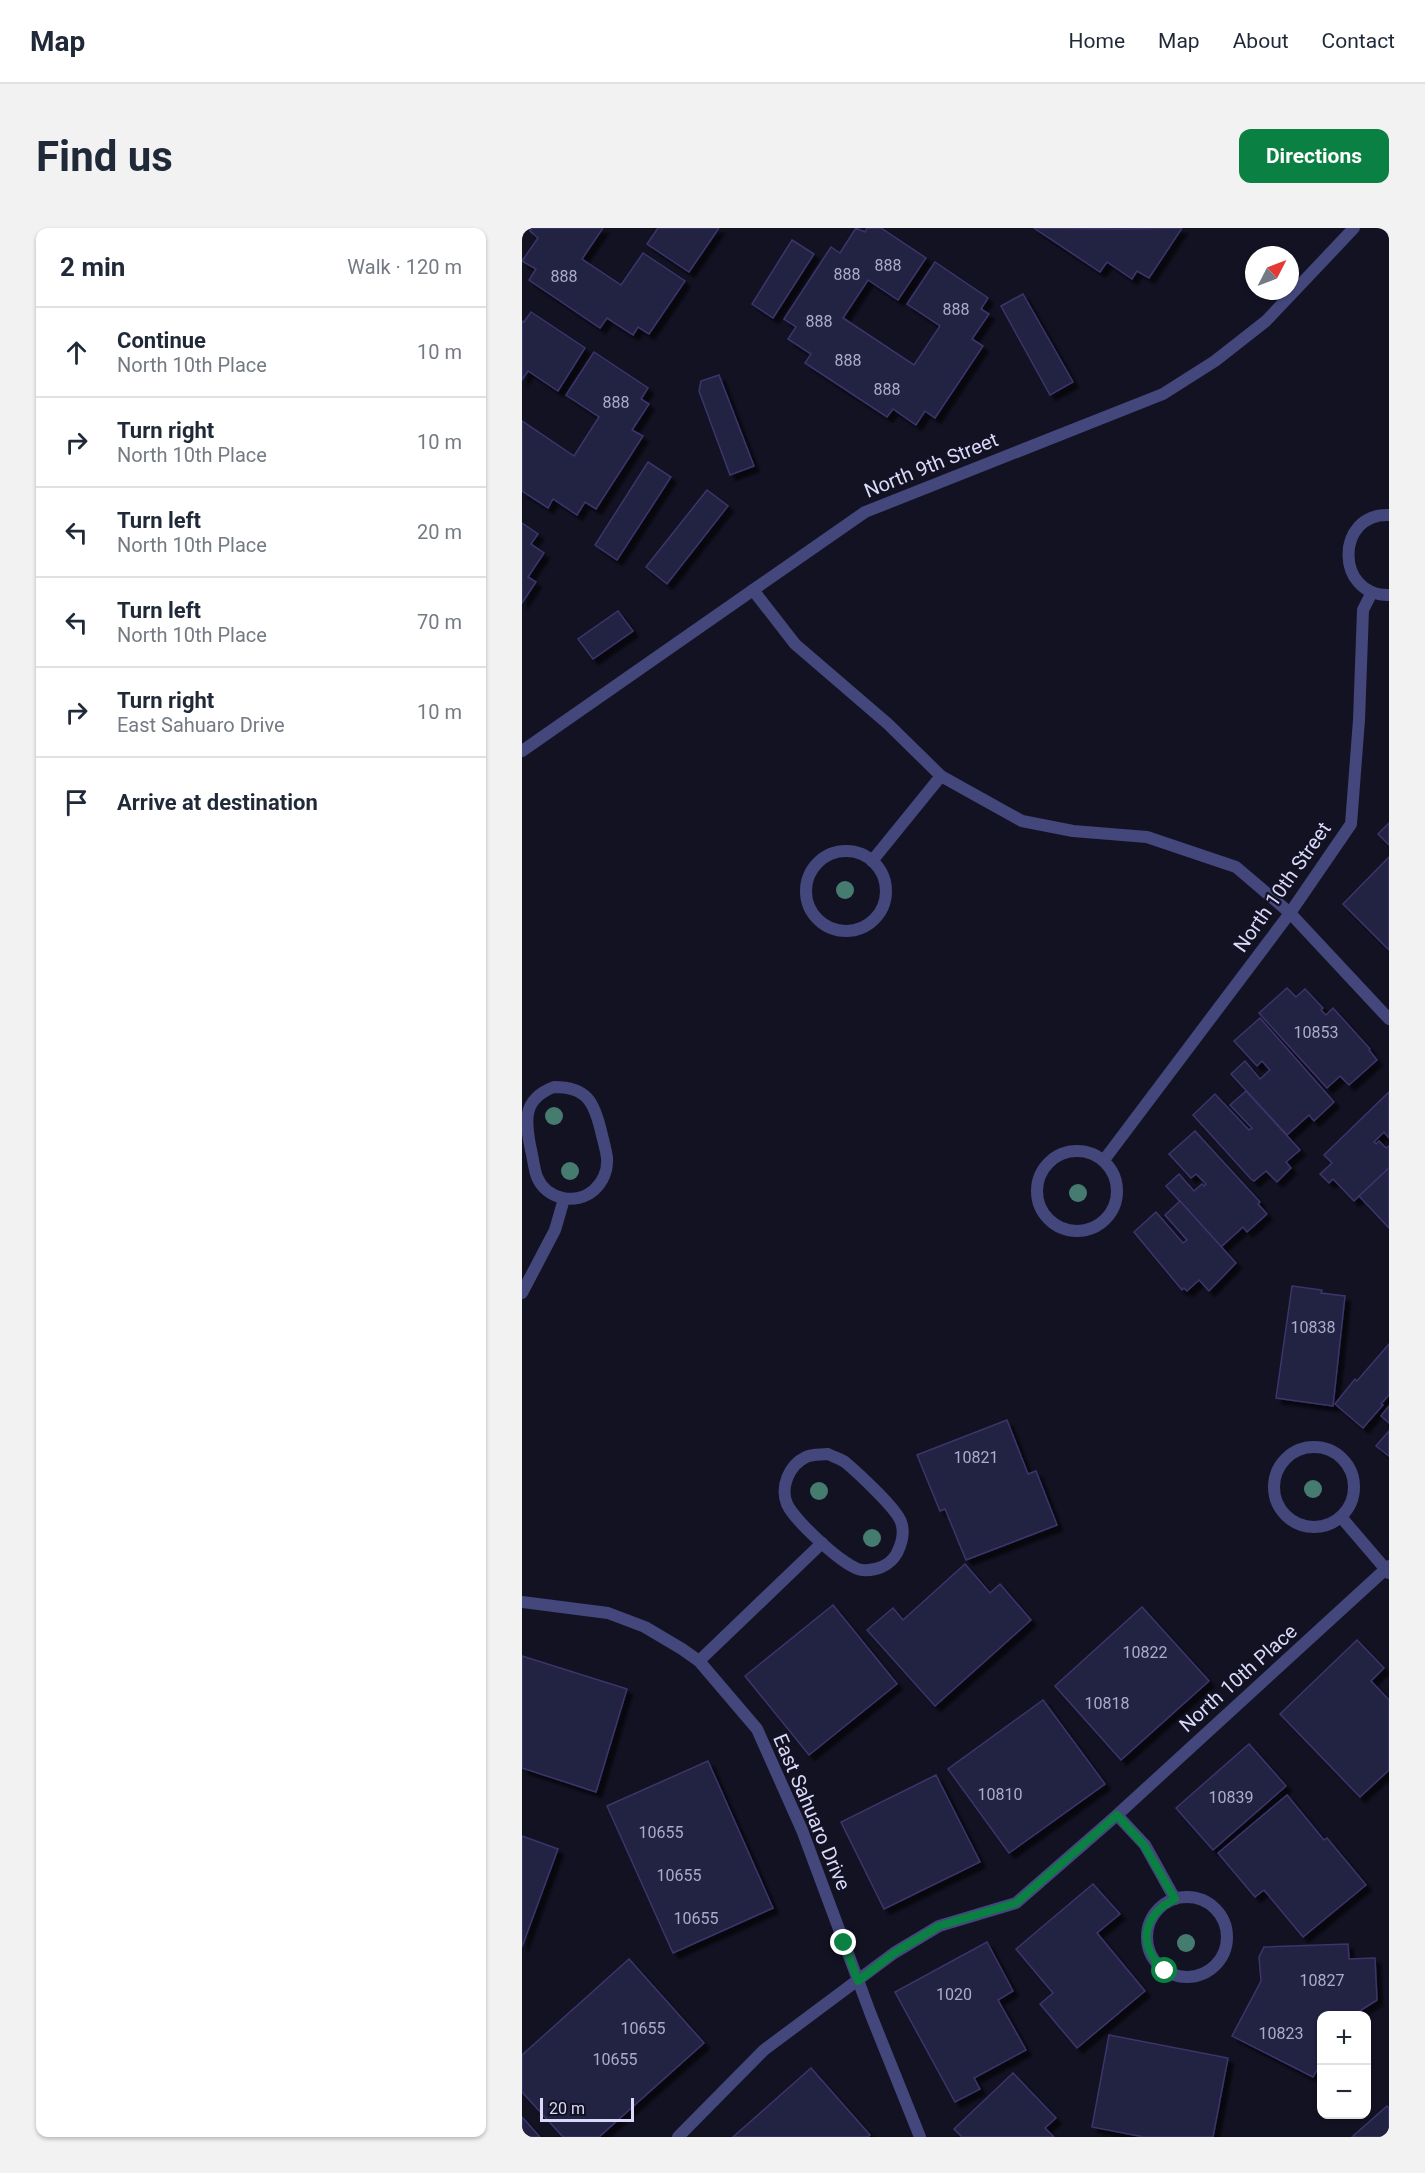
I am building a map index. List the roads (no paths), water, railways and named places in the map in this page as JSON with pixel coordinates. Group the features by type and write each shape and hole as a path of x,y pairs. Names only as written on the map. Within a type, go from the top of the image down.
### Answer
{"street":[{"name":"North 9th Street","path":"522,751 865,512 1163,394 1215,362 1266,321 1354,228"},
{"path":"1389,515 1371,519 1360,526 1352,537 1348,549 1348,562 1353,575 1361,585 1372,592 1389,595"},
{"path":"753,590 795,644 888,723 941,776 1022,821 1073,831 1147,837 1236,867 1290,913 1389,1018"},
{"name":"North 10th Street","path":"1104,1160 1290,913 1351,824 1359,720 1363,610 1372,592"},
{"path":"872,861 941,776"},
{"path":"848,851 872,861 885,884 886,898 881,911 872,922 848,932 834,930 822,924 812,914 805,890 814,866 836,852 848,851"},
{"path":"554,1087 569,1087 584,1093 592,1102 597,1111 607,1160 606,1172 599,1186 590,1194 579,1198 564,1199 551,1194 537,1176 525,1126 529,1107 535,1098 545,1090 554,1087"},
{"path":"1080,1150 1093,1153 1104,1160 1112,1171 1117,1191 1113,1210 1104,1221 1093,1228 1080,1231 1066,1229 1054,1223 1044,1214 1037,1189 1046,1165 1067,1152 1080,1150"},
{"path":"522,1293 555,1230 564,1199"},
{"path":"1315,1447 1329,1450 1341,1457 1349,1467 1354,1480 1354,1494 1350,1507 1341,1517 1330,1524 1318,1527 1305,1526 1293,1521 1283,1513 1274,1489 1275,1476 1290,1455 1302,1449 1315,1447"},
{"path":"828,1454 843,1461 897,1513 903,1532 902,1544 895,1557 886,1565 876,1569 860,1570 847,1565 822,1543 793,1513 788,1504 785,1483 794,1466 804,1458 828,1454"},
{"name":"North 10th Place","path":"678,2137 764,2050 894,1953 939,1926 1016,1903 1117,1815 1388,1569 1341,1517"},
{"path":"699,1661 822,1543"},
{"name":"East Sahuaro Drive","path":"522,1602 608,1613 645,1627 699,1661 756,1730 802,1830 858,1981 920,2137"},
{"path":"1117,1815 1144,1845 1175,1899"},
{"path":"1188,1897 1202,1900 1222,1917 1226,1930 1227,1944 1222,1957 1214,1967 1189,1978 1171,1973 1155,1962 1146,1938 1148,1925 1154,1914 1163,1904 1175,1899 1188,1897"}]}
